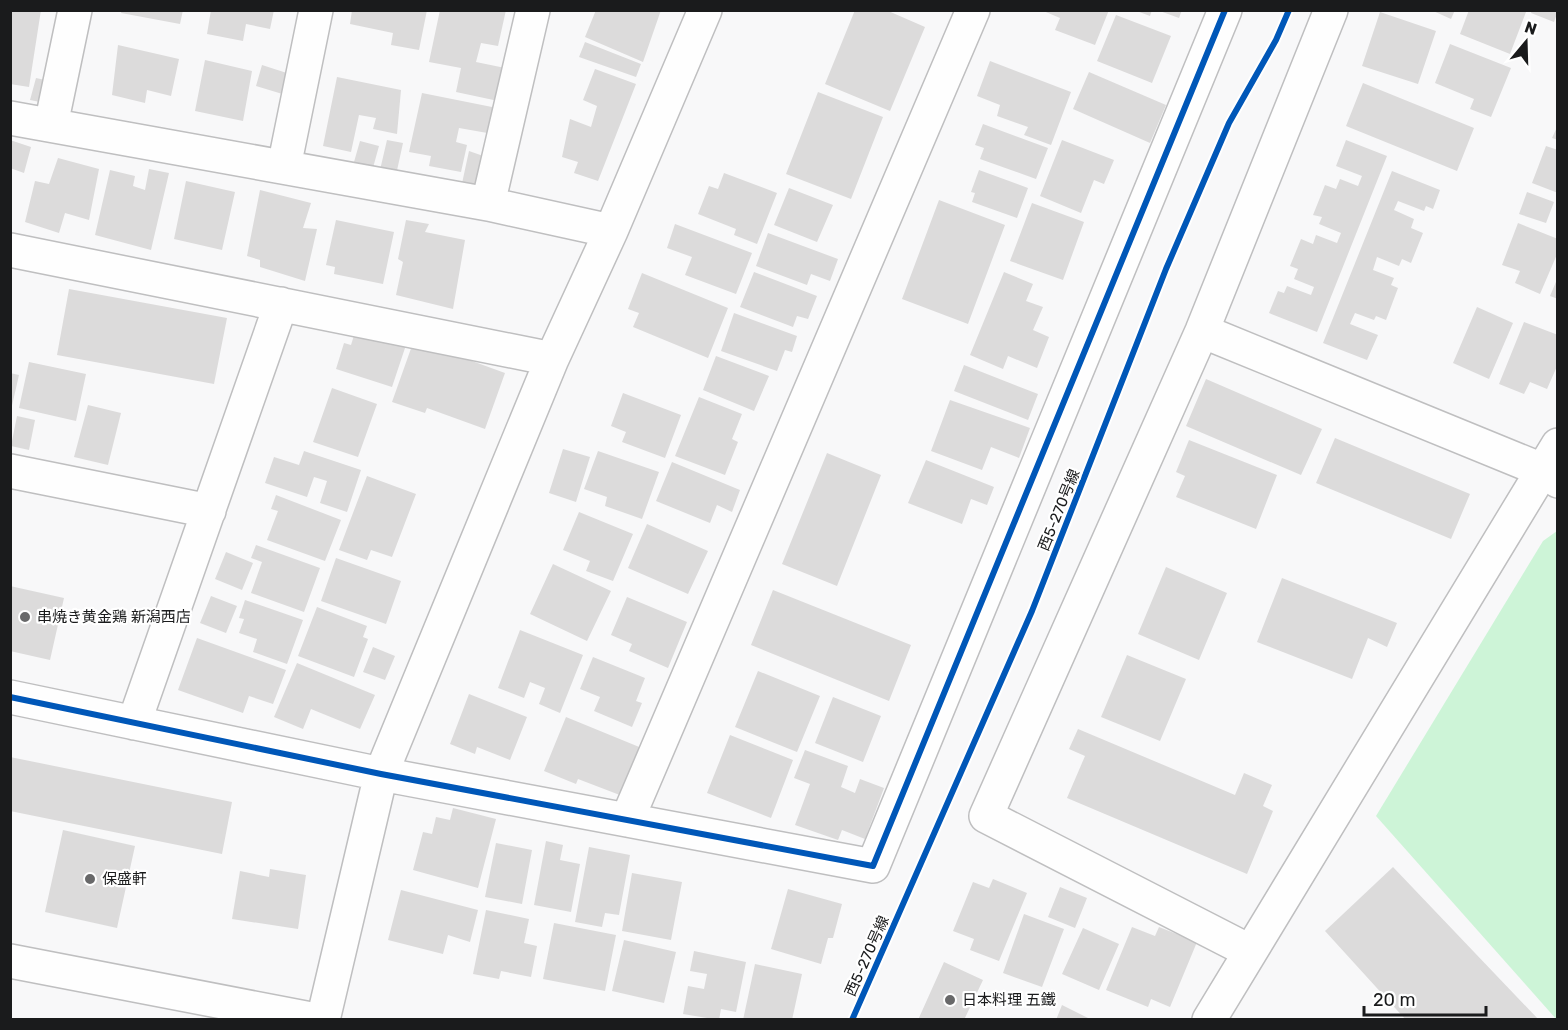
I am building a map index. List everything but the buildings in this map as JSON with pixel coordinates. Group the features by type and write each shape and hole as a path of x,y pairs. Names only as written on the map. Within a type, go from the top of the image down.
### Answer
{"street":[{"path":"51,125 75,10"},
{"path":"284,167 316,10"},
{"path":"488,204 533,10"},
{"path":"323,1020 381,774 552,359 611,231 705,10"},
{"path":"627,820 973,10"},
{"path":"10,697 381,774 873,866 1225,10"},
{"path":"1249,951 986,816 1202,331 1331,10"},
{"path":"10,118 488,204 611,231"},
{"path":"10,250 552,359"},
{"path":"134,723 282,304"},
{"path":"1202,331 1552,466 1249,951 1209,1020"},
{"path":"10,471 208,511"},
{"path":"10,961 316,1020"}],"green space":[{"path":"1557,531 1557,1020 1376,816 1543,541"}],"cycle path":[{"path":"10,697 381,774 873,866 1225,10"},
{"name":"西5-270号線","path":"852,1020 1032,611 1166,269 1229,123 1276,40 1289,10"}],"place":[{"name":"串焼き黄金鶏 新潟西店","path":"25,617"},
{"name":"保盛軒","path":"90,879"},
{"name":"日本料理 五鐵","path":"950,1000"}]}
